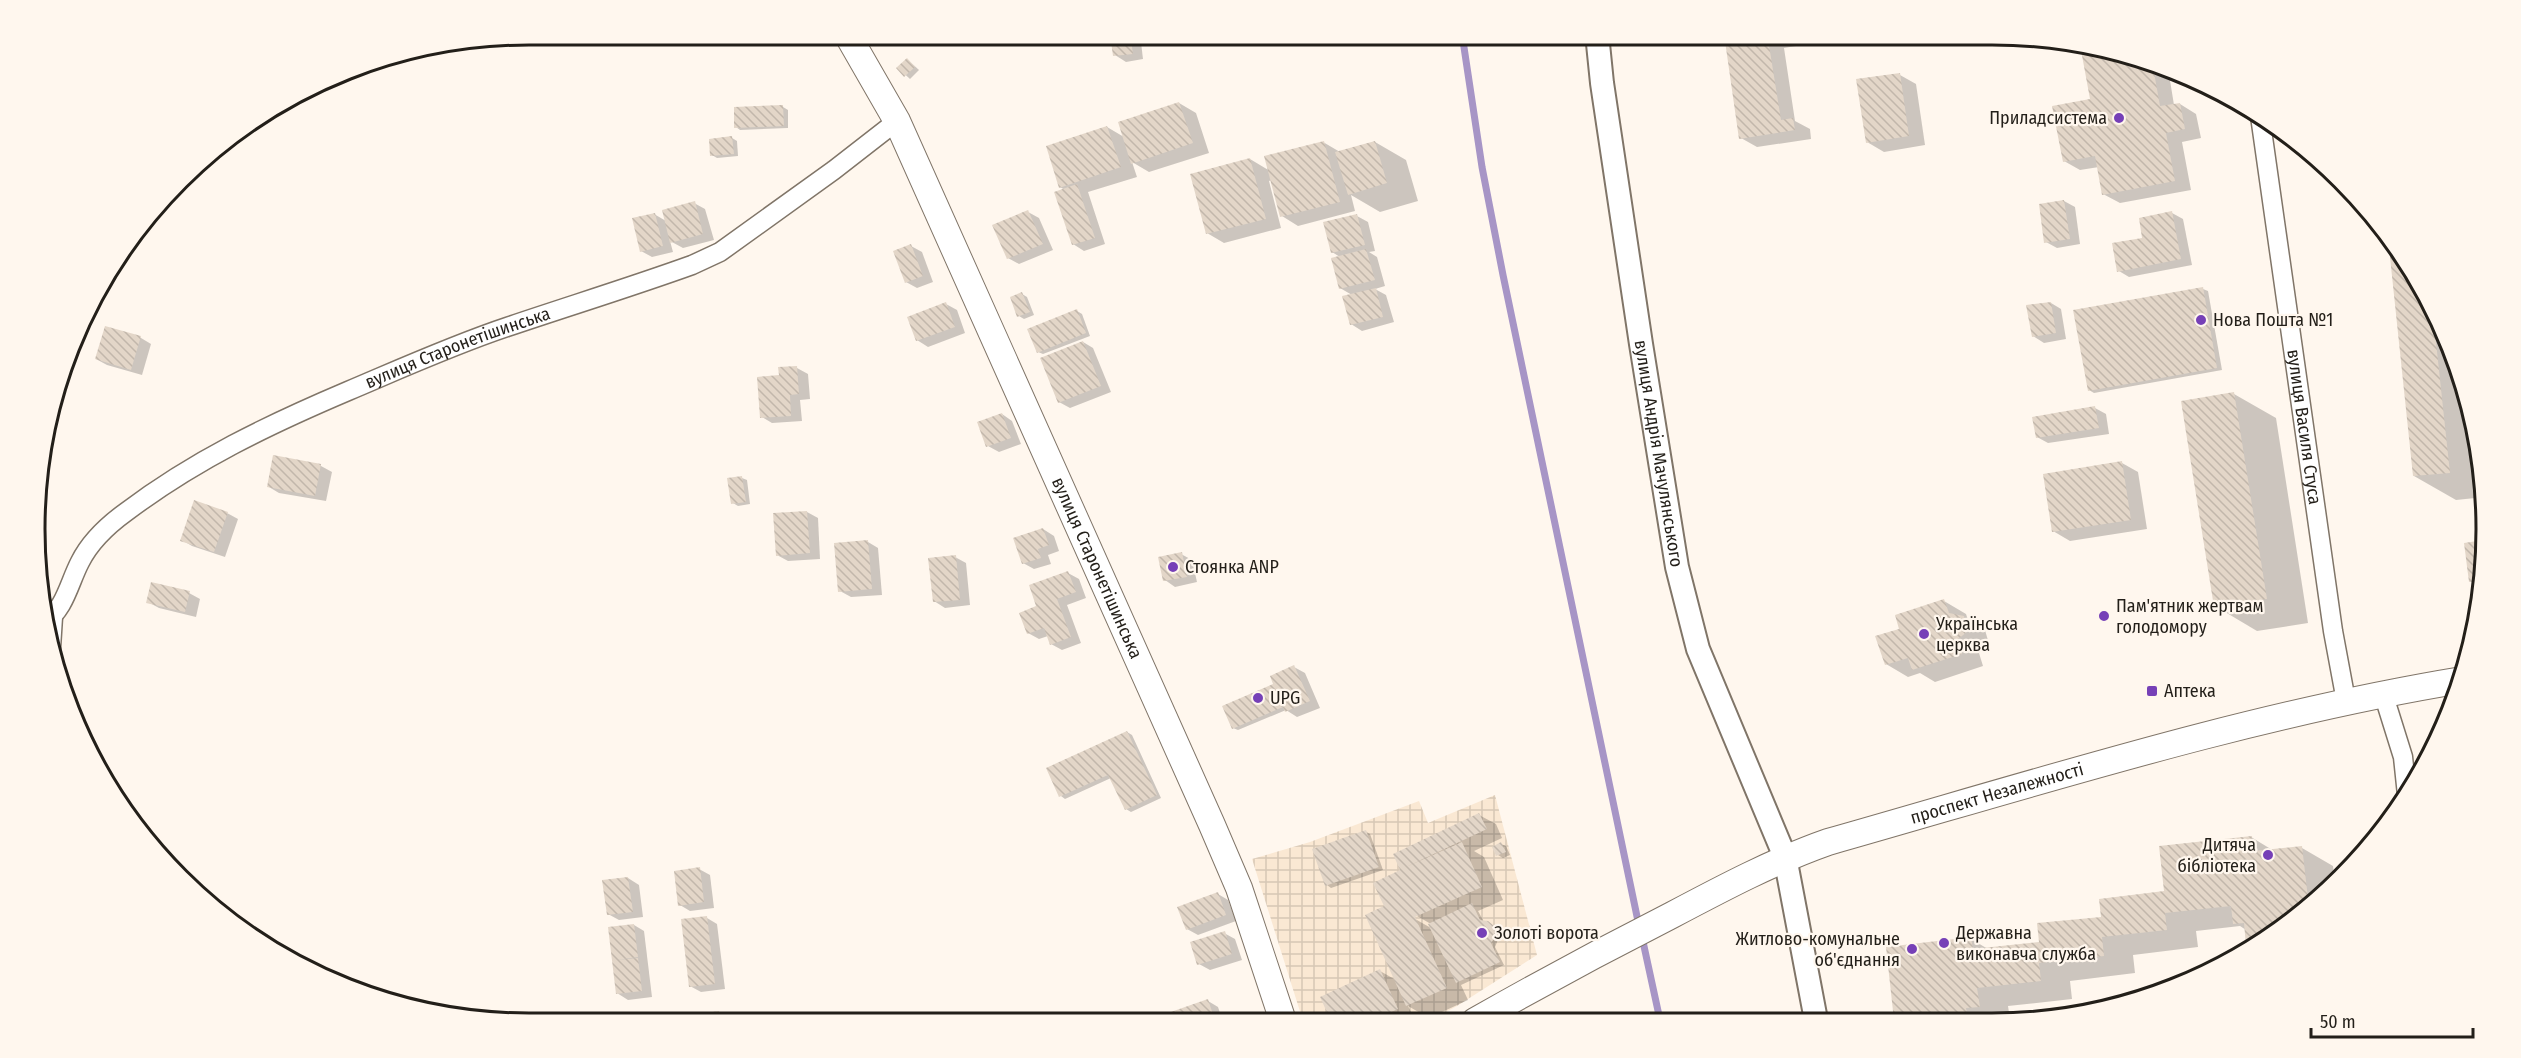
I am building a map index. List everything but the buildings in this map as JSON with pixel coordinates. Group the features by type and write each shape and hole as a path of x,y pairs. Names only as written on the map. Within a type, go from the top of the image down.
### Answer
{"main road":[{"name":"вулиця Старонетішинська","path":"853,45 897,121 1239,888 1280,1013"},
{"name":"проспект Незалежності","path":"1489,1013 1556,975 1785,857 1828,842 2232,729 2383,693 2451,682"}],"street":[{"name":"вулиця Андрія Мачулянського","path":"1598,45 1641,344 1677,567 1698,649 1785,857 1815,1013"},
{"name":"вулиця Старонетішинська","path":"52,614 67,593 80,560 103,530 208,456 267,425 505,327 682,269 720,252 897,121"},
{"name":"вулиця Василя Стуса","path":"2262,127 2331,620 2346,701"},
{"path":"2383,693 2403,757 2405,780"}],"shaded area":[{"path":"1495,795 1537,955 1444,1013 1300,1013 1252,859 1310,842 1419,801 1428,823"}],"waterway":[{"path":"1464,45 1482,167 1503,275 1639,926"},
{"path":"1642,937 1658,1013"}],"place":[{"name":"Приладсистема","path":"2119,118"},
{"name":"Нова Пошта №1","path":"2201,320"},
{"name":"Стоянка ANP","path":"1173,567"},
{"name":"Пам'ятник жертвам голодомору","path":"2104,616"},
{"name":"Українська церква","path":"1924,634"},
{"name":"Аптека","path":"2152,691"},
{"name":"UPG","path":"1258,698"},
{"name":"Дитяча бібліотека","path":"2268,855"},
{"name":"Золоті ворота","path":"1482,933"},
{"name":"Державна виконавча служба","path":"1944,943"},
{"name":"Житлово-комунальне об'єднання","path":"1912,949"}]}
